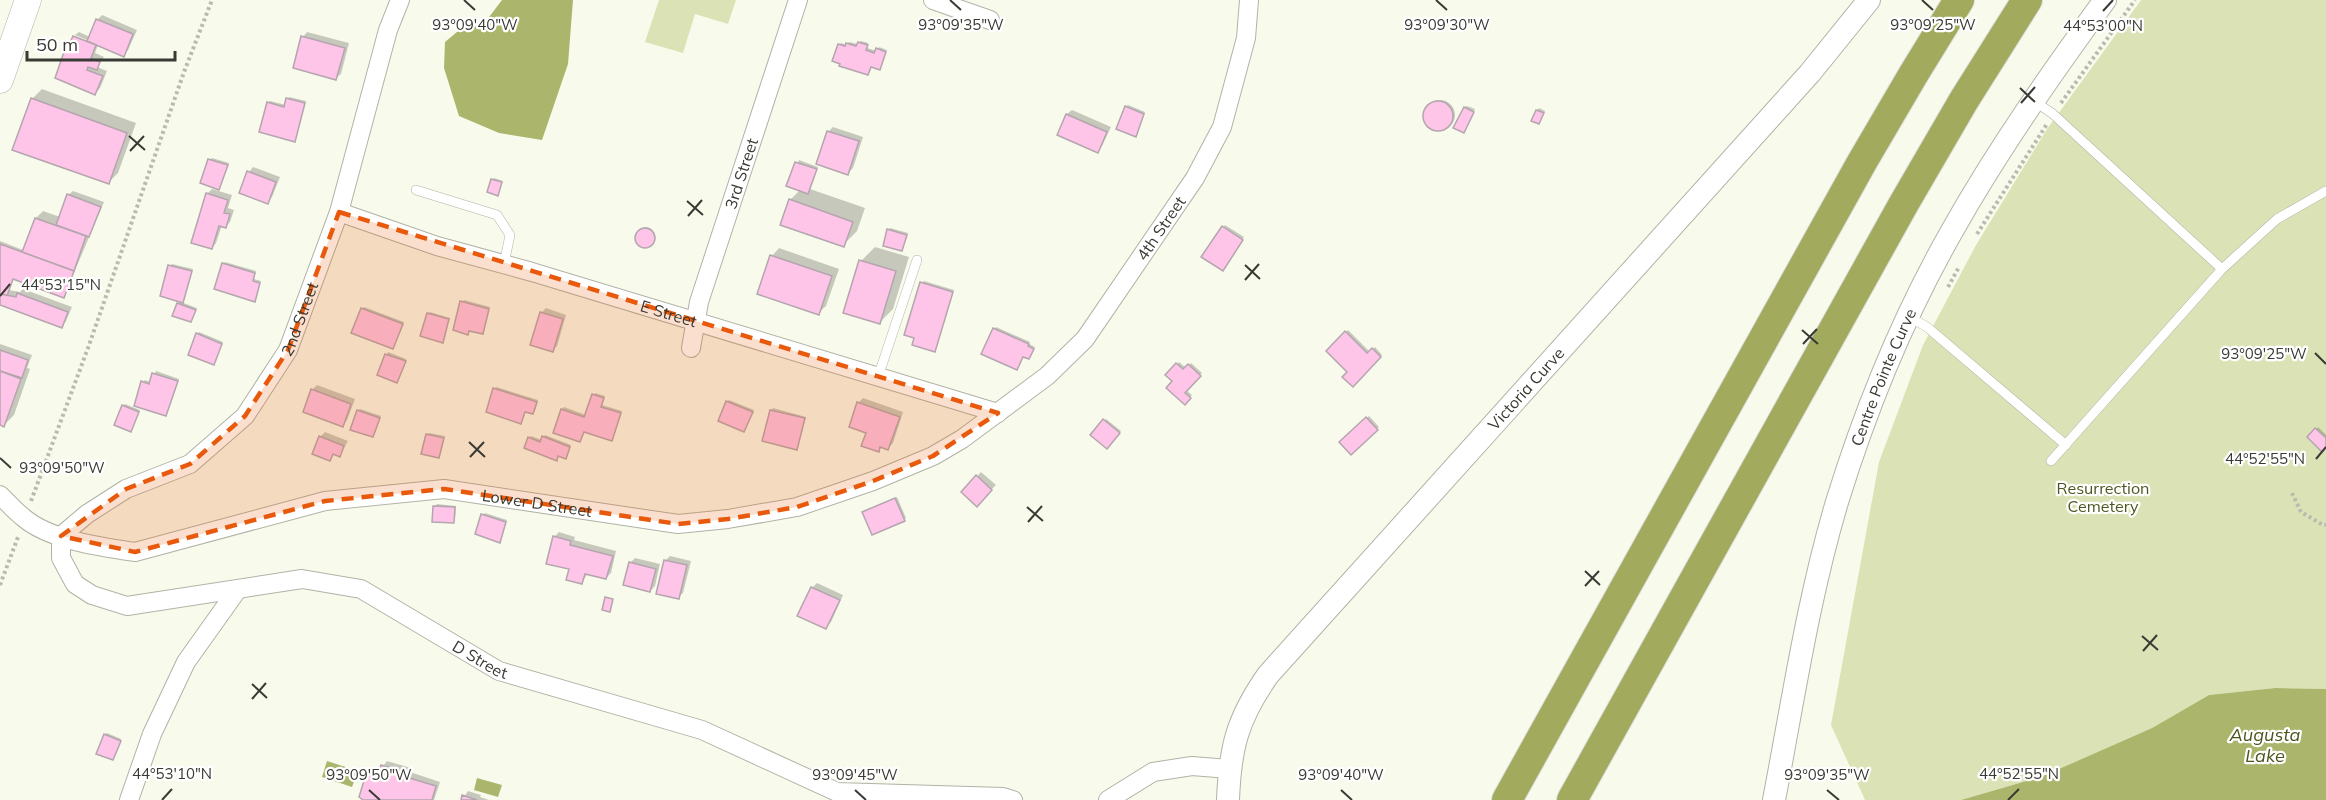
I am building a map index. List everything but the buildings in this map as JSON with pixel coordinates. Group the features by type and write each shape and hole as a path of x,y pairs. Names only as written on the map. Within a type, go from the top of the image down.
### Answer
{"highway":[{"path":"1507,800 1863,162 1959,0"},
{"path":"1572,800 1924,168 2027,0"}],"main road":[{"path":"0,81 28,0"}],"street":[{"name":"2nd Street","path":"61,536 87,514 126,489 190,464 246,416 288,350 339,212 388,30 400,0"},
{"name":"3rd Street","path":"691,348 699,302 798,0"},
{"path":"933,0 990,20"},
{"name":"4th Street","path":"998,413 1047,376 1085,339 1195,178 1222,127 1246,38 1249,0"},
{"name":"Victoria Curve","path":"1228,800 1229,770 1240,721 1268,675 1810,73 1869,0"},
{"name":"Centre Pointe Curve","path":"1774,800 1810,609 1827,537 1863,423 1918,321 1970,199 2034,101 2105,0"},
{"name":"E Street","path":"339,212 436,246 504,264 998,413"},
{"name":"Lower D Street","path":"61,536 107,548 135,552 325,501 444,489 678,524 728,519 797,507 873,482 933,456 962,439 998,413"},
{"path":"0,495 25,519 43,530 61,536"},
{"name":"D Street","path":"61,536 61,558 75,584 92,596 127,606 302,579 361,589 499,671 702,730 837,792 1013,800"},
{"path":"129,800 152,734 186,662 238,588"},
{"path":"1108,800 1153,772 1192,766 1229,770"}],"lane":[{"path":"2034,101 2053,114 2222,269"},
{"path":"416,190 497,215 510,235 504,264"},
{"path":"2051,461 2222,269 2277,219 2326,191"},
{"path":"878,377 917,260"},
{"path":"1918,321 2066,445"}],"path":[{"path":"32,498 88,348 184,72 212,0"},
{"path":"1976,235 2053,114 2135,0"},
{"path":"1918,321 1959,266"},
{"path":"2292,493 2301,512 2326,525"},
{"path":"0,585 14,548"}],"highlighted area":[{"path":"339,212 998,413 933,456 873,481 797,507 728,519 678,524 444,489 325,501 135,552 61,536 126,489 190,464 245,416 288,350"}],"green space":[{"path":"659,0 736,0 728,24 695,14 683,53 645,42"},
{"name":"Resurrection Cemetery","path":"2141,0 2326,0 2326,689 2275,688 2209,695 2152,728 2043,776 1961,800 1865,800 1831,725 1879,462 1923,345 1976,245 2047,129"}],"water":[{"path":"502,0 573,0 568,64 542,140 499,133 459,116 444,68 445,42 463,27 483,25"},
{"name":"Augusta Lake","path":"2275,688 2326,689 2326,800 1961,800 2043,776 2152,728 2209,695"},
{"path":"327,761 358,771 352,787 322,777"},
{"path":"477,778 502,785 498,797 474,790"}]}
